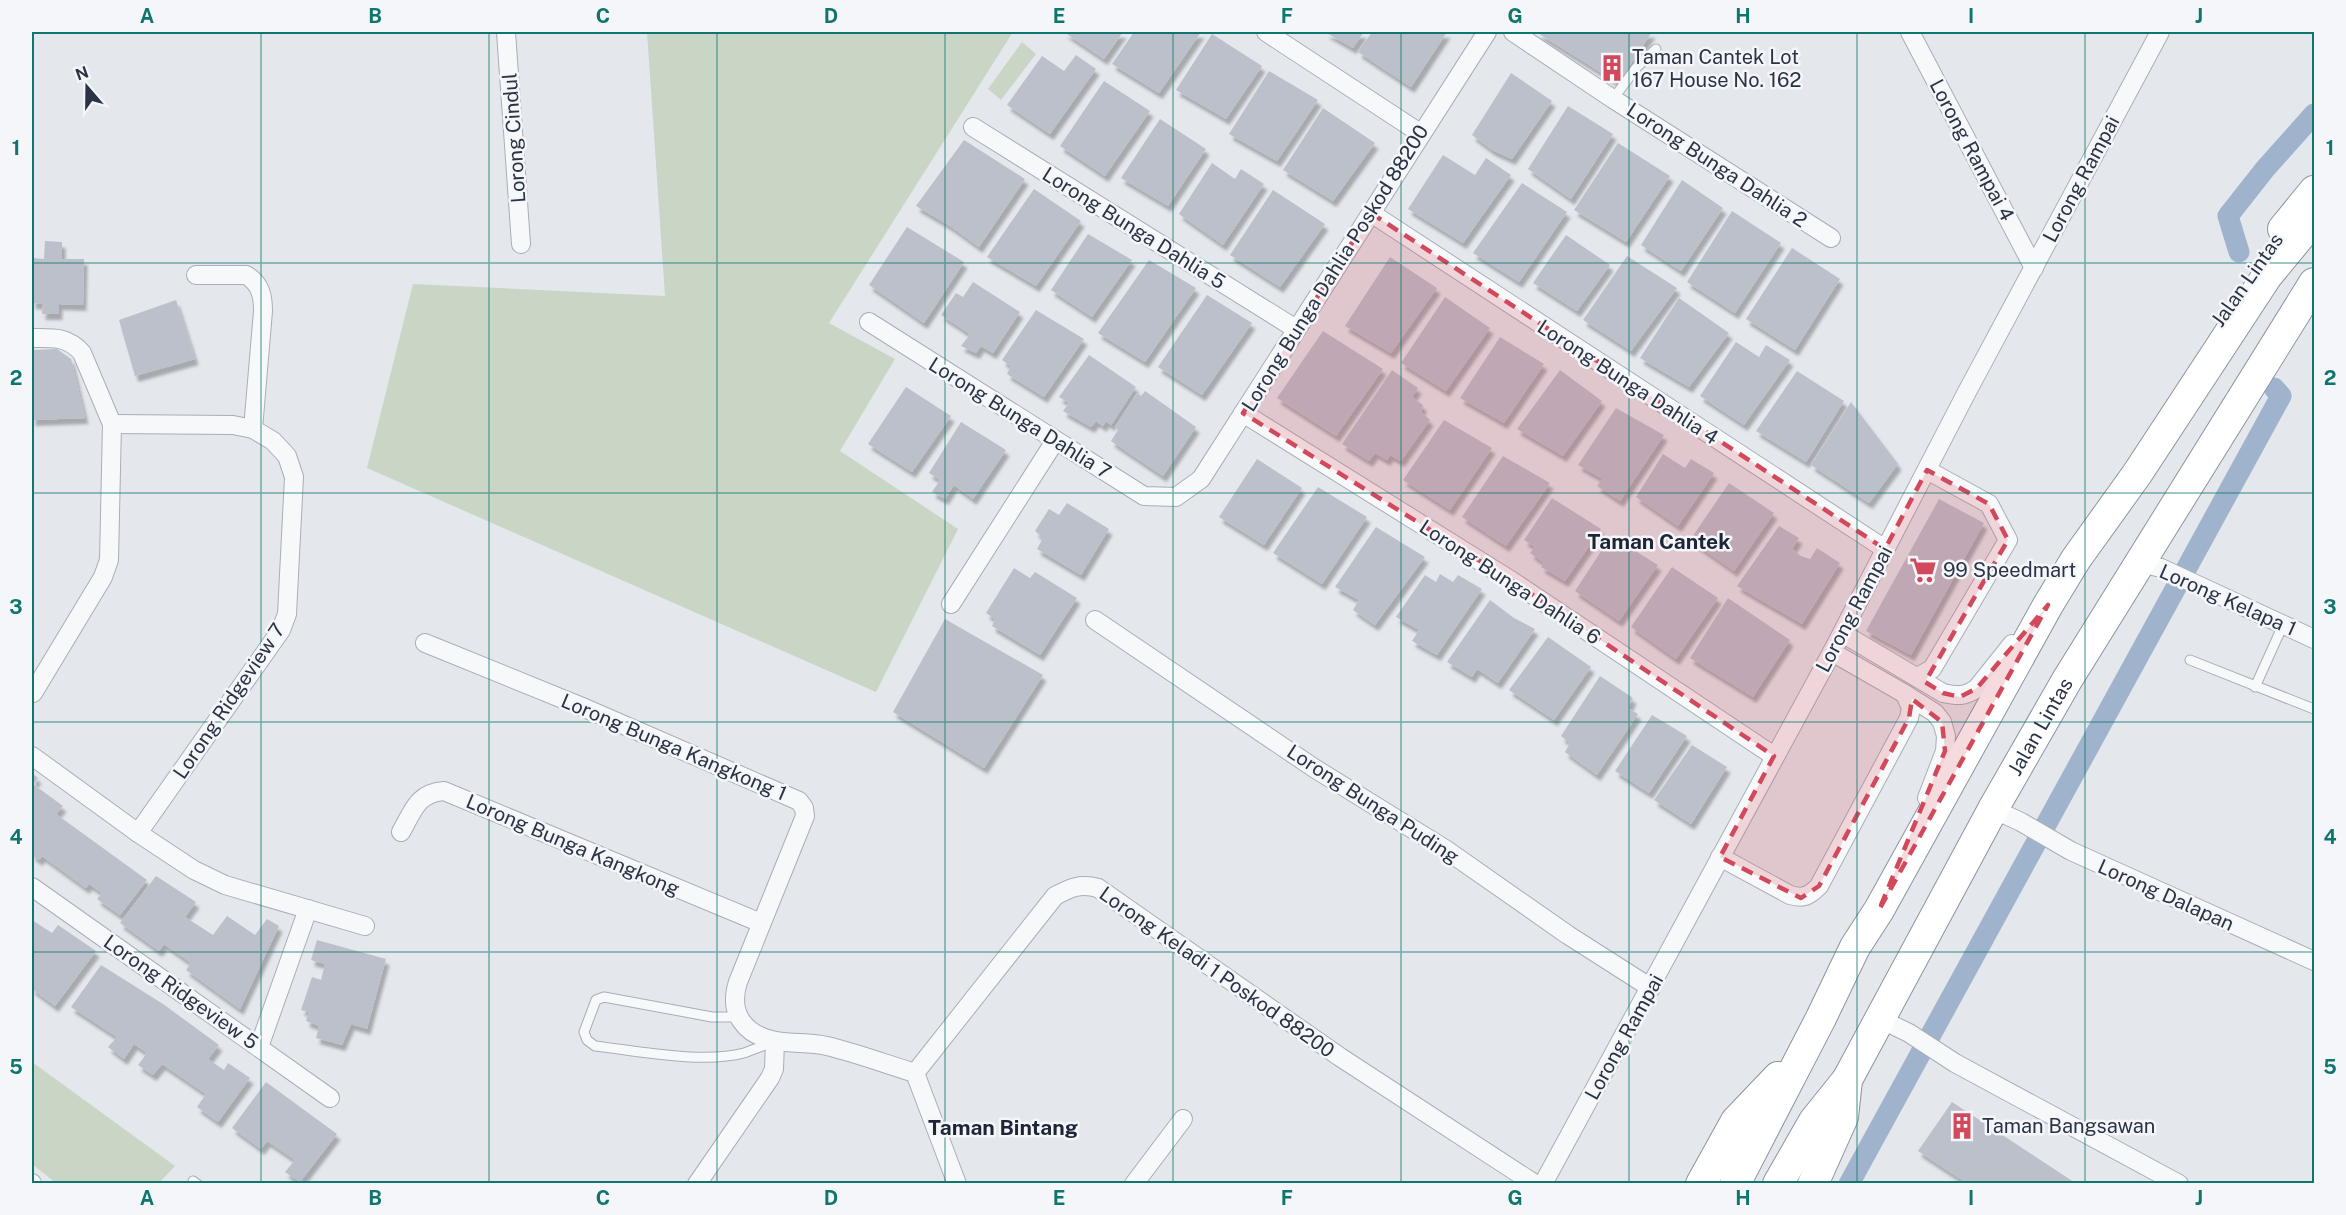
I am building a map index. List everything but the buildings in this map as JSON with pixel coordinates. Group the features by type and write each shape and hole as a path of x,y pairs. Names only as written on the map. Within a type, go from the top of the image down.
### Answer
{"highway":[{"name":"Jalan Lintas","path":"2234,312 2276,238 2314,191"},
{"name":"Jalan Lintas","path":"1735,1184 1855,947 1879,910 2048,604 2076,559 2106,497 2146,427 2234,312 2314,219"},
{"name":"Jalan Lintas","path":"1778,1184 1814,1121 1846,1080 1993,809 2067,680 2151,565 2246,391 2314,283"},
{"name":"Jalan Lintas","path":"2246,391 2314,319"},
{"name":"Jalan Lintas","path":"1701,1184 1736,1121 1802,1052"},
{"name":"Jalan Lintas","path":"1813,1184 1843,1117 1846,1080"}],"street":[{"name":"Lorong Cindul","path":"506,32 521,244"},
{"path":"1266,32 1420,133"},
{"name":"Lorong Bunga Dahlia Poskod 88200","path":"1176,497 1201,479 1420,133 1487,32"},
{"name":"Lorong Bunga Dahlia 2","path":"1513,32 1613,99 1831,238"},
{"name":"Lorong Rampai 4","path":"1910,32 2034,268"},
{"name":"Lorong Rampai","path":"1543,1184 1832,652 2034,268 2152,35"},
{"name":"Lorong Bunga Dahlia 5","path":"973,127 1296,329"},
{"name":"Lorong Bunga Dahlia 4","path":"1371,213 1885,549"},
{"path":"196,275 246,275 253,279 259,287 263,298 263,311 253,429"},
{"name":"Lorong Bunga Dahlia 7","path":"869,322 1143,496 1176,497"},
{"path":"32,338 63,339 74,344 82,353 112,424 109,560 103,577 33,693"},
{"name":"Lorong Bunga Dahlia 6","path":"1243,413 1512,581 1774,756"},
{"name":"Lorong Ridgeview 7","path":"112,424 232,425 253,429 273,441 287,456 294,477 287,615 281,630 138,833"},
{"path":"951,604 1055,441"},
{"path":"1917,677 1932,669 2008,540 1989,504 1927,470"},
{"name":"Lorong Kelapa 1","path":"2151,565 2314,639"},
{"path":"1842,633 1943,693 1959,697 1970,694 2048,604"},
{"name":"Lorong Bunga Puding","path":"1095,620 1314,768 1445,849 1568,935 1651,988"},
{"name":"Lorong Bunga Kangkong 1","path":"425,643 580,706 800,801 806,816 734,994 737,1017"},
{"path":"1832,652 1935,713 1942,722 1947,736 1945,751 1879,910"},
{"path":"1720,857 1790,895 1801,898 1809,896 1819,886 1909,718 1911,708 1905,694"},
{"path":"32,756 174,858 225,885 366,926"},
{"name":"Lorong Bunga Kangkong","path":"401,832 422,797 432,792 444,791 761,924"},
{"name":"Lorong Dalapan","path":"1993,809 2021,822 2071,851 2314,961"},
{"name":"Lorong Keladi 1 Poskod 88200","path":"915,1073 1055,896 1074,886 1086,884 1098,888 1340,1058 1535,1184"},
{"name":"Lorong Ridgeview 5","path":"32,887 330,1098"},
{"path":"259,1047 308,909"},
{"path":"737,1017 755,1032 775,1041 826,1046 915,1073 957,1184"},
{"path":"1880,1019 1909,1033 1955,1063 2180,1184"},
{"path":"697,1184 770,1078 774,1069 775,1041"},
{"path":"1134,1184 1183,1119"}],"lane":[{"path":"1613,99 1636,68 1656,49"},
{"path":"2255,687 2283,625"},
{"path":"2190,660 2314,710"},
{"path":"737,1017 712,1017 604,997 596,1000 584,1032 587,1040 595,1046 709,1056 744,1053 775,1041"}],"highlighted area":[{"path":"1371,213 1885,549 1927,470 1989,504 2008,540 1925,682 1943,693 1960,697 1977,688 2048,605 1879,910 1945,751 1942,722 1912,699 1909,718 1819,886 1801,898 1720,857 1774,756 1512,581 1243,413"}],"green space":[{"path":"647,32 1013,32 829,323 895,359 840,451 958,529 876,692 367,468 413,284 665,296"},
{"path":"1022,42 1036,54 1001,100 988,89"},
{"path":"32,1062 175,1166 159,1183 56,1183 32,1164"}],"waterway":[{"path":"2239,252 2228,216 2265,169 2314,114"},
{"path":"1849,1184 2281,396 2274,388"}],"place":[{"name":"Taman Cantek Lot 167 House No. 162","path":"1612,68"},
{"name":"99 Speedmart","path":"1923,570"},
{"name":"Taman Bangsawan","path":"1962,1126"}],"district":[{"name":"Taman Cantek","path":"1659,541"},
{"name":"Taman Bintang","path":"1003,1127"}]}
